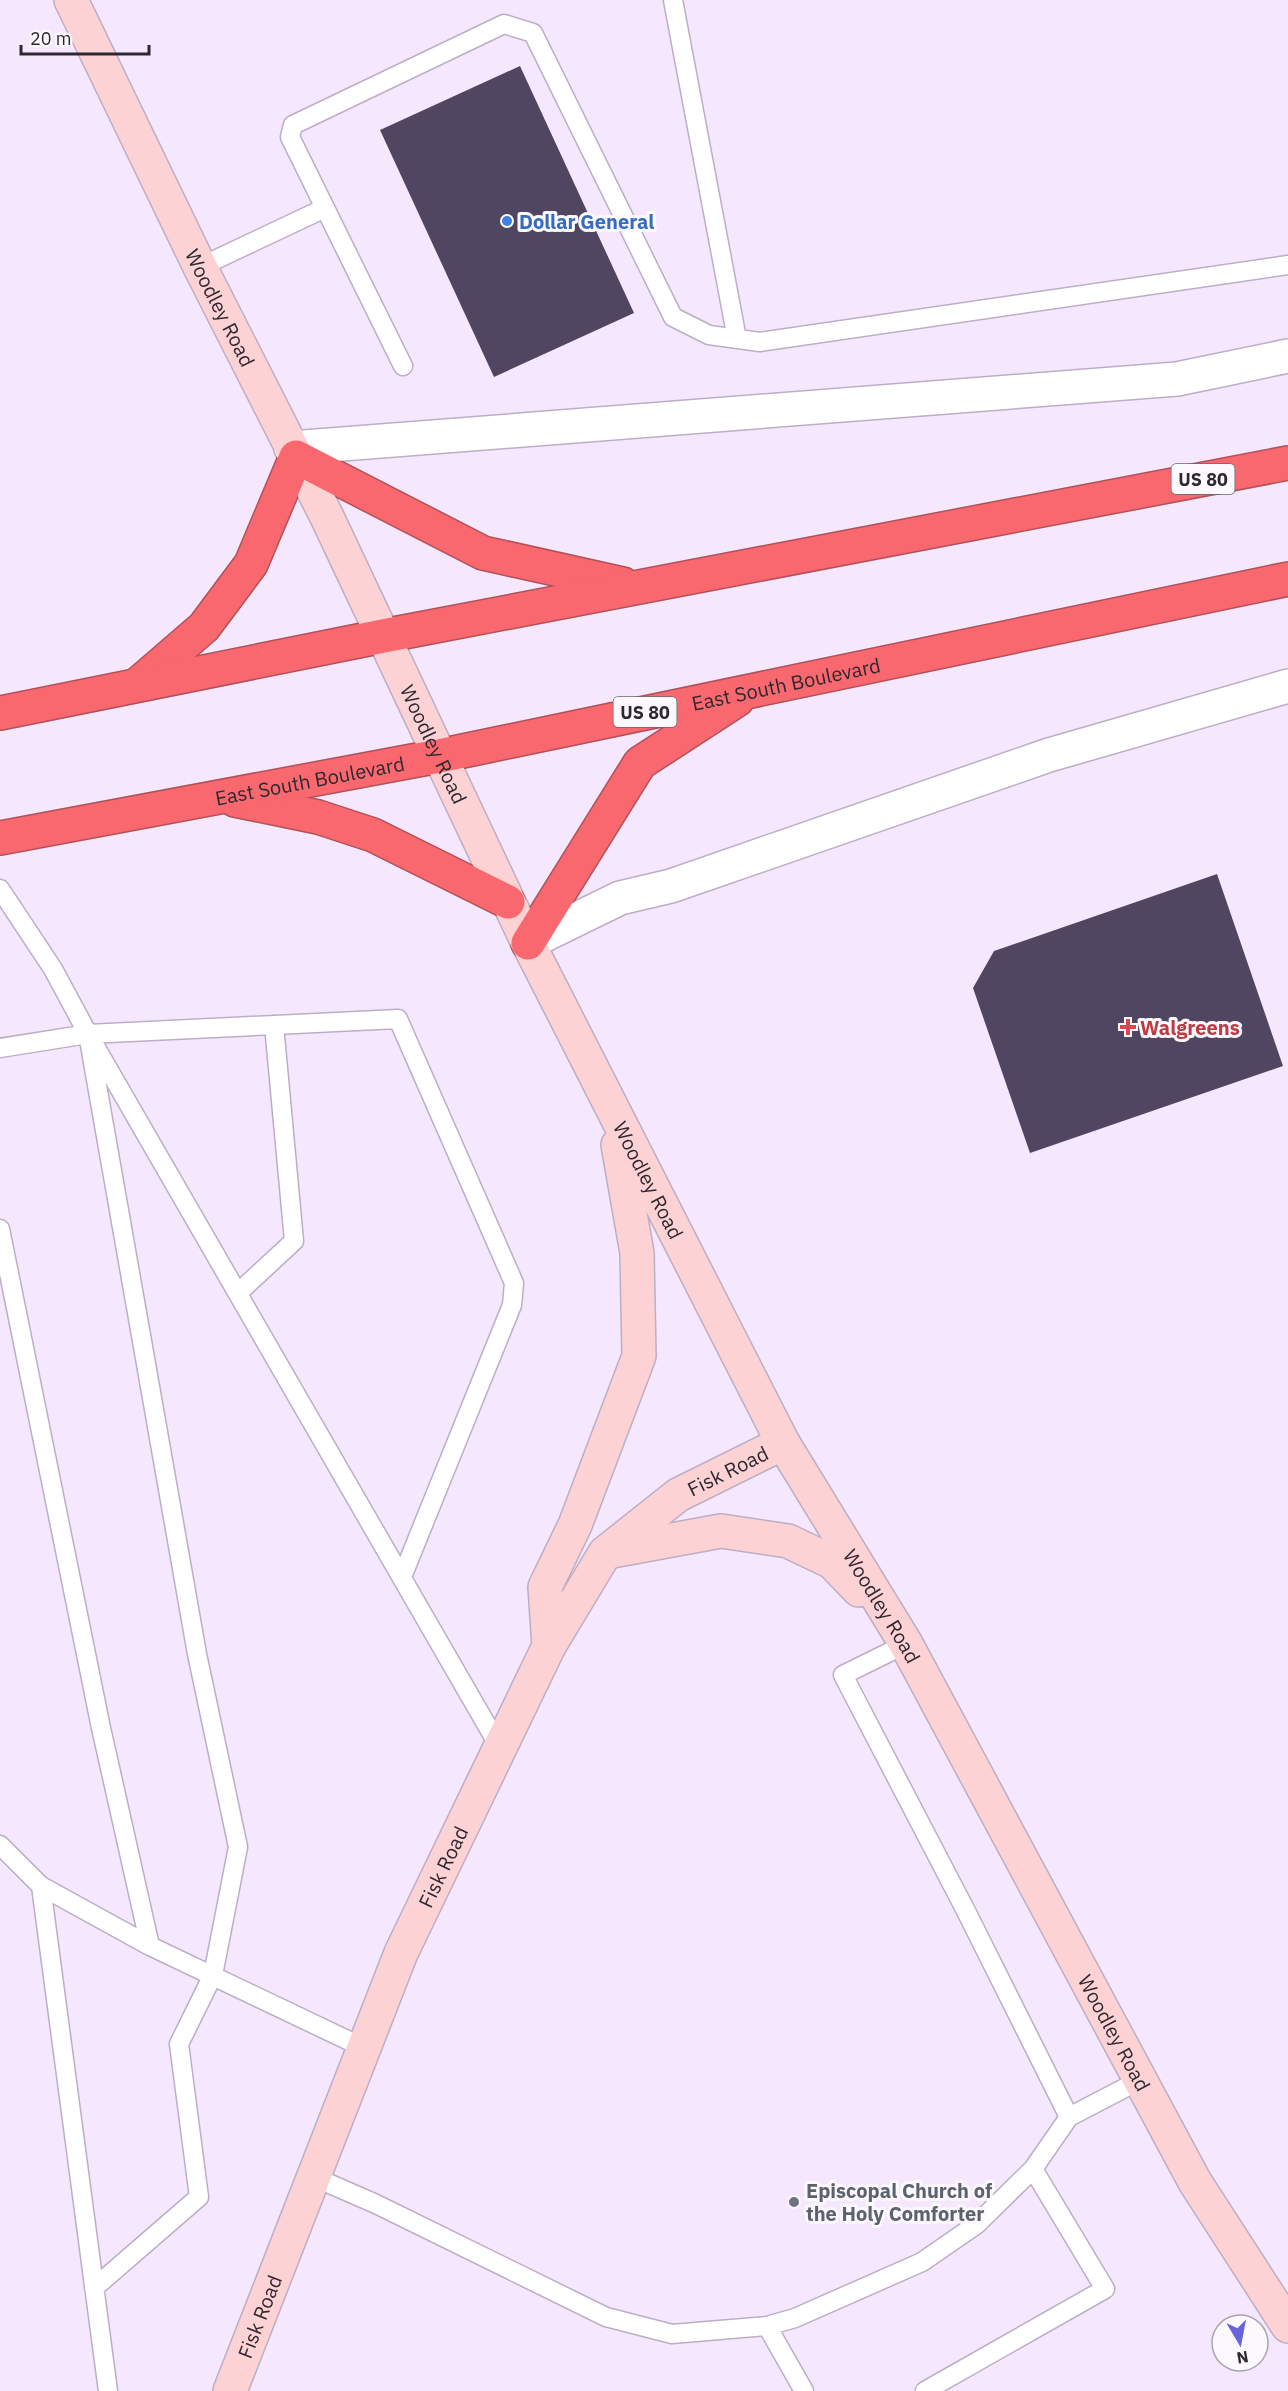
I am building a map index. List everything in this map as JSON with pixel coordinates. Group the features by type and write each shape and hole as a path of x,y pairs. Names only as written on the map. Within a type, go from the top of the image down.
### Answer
{"highway":[{"path":"137,686 204,627 251,564 293,453 483,554 637,587"},
{"name":"US 80","path":"0,713 383,636 1288,463"},
{"name":"East South Boulevard","path":"0,838 439,756 1288,579"},
{"path":"528,943 640,763 752,690"},
{"path":"219,797 318,817 373,835 508,902"}],"main road":[{"name":"Woodley Road","path":"71,0 200,267 327,517 528,943 613,1114 783,1443 903,1638 1195,2182 1288,2326"},
{"path":"549,1646 545,1587 575,1525 639,1356 637,1253 613,1114"},
{"name":"Fisk Road","path":"230,2391 401,1953 549,1646 605,1553 678,1495 783,1443"},
{"path":"605,1553 721,1531 788,1541 832,1562 903,1638"}],"street":[{"path":"293,453 1166,380 1288,357"},
{"path":"528,943 620,898 671,886 1048,755 1288,686"}],"lane":[{"path":"673,0 737,339"},
{"path":"403,366 290,136 293,125 504,24 533,33 673,317 709,336 760,342 1288,266"},
{"path":"200,267 325,208"},
{"path":"0,889 53,969 88,1034 239,1292 500,1748"},
{"path":"0,1048 88,1034 398,1019 514,1282 512,1305 402,1577"},
{"path":"239,1292 294,1241 274,1025"},
{"path":"88,1034 197,1654 238,1847 213,1975 179,2044 199,2198 94,2288"},
{"path":"0,1229 101,1728 150,1946"},
{"path":"903,1638 843,1675 967,1913 1069,2116"},
{"path":"0,1845 41,1886 150,1946 364,2048"},
{"path":"41,1886 108,2391"},
{"path":"314,2177 376,2204 606,2317 672,2334 767,2326 795,2318 922,2262 977,2224 1033,2169 1069,2116 1140,2080"},
{"path":"925,2391 1105,2289 1033,2169"},
{"path":"767,2326 804,2391"}],"building":[{"name":"Dollar General","path":"520,66 634,313 494,377 380,130"},
{"name":"Walgreens","path":"1217,874 1283,1066 1030,1153 973,988 994,951"}],"place":[{"name":"Dollar General","path":"507,221"},
{"name":"Walgreens","path":"1128,1027"},
{"name":"Episcopal Church of the Holy Comforter","path":"794,2202"}]}
